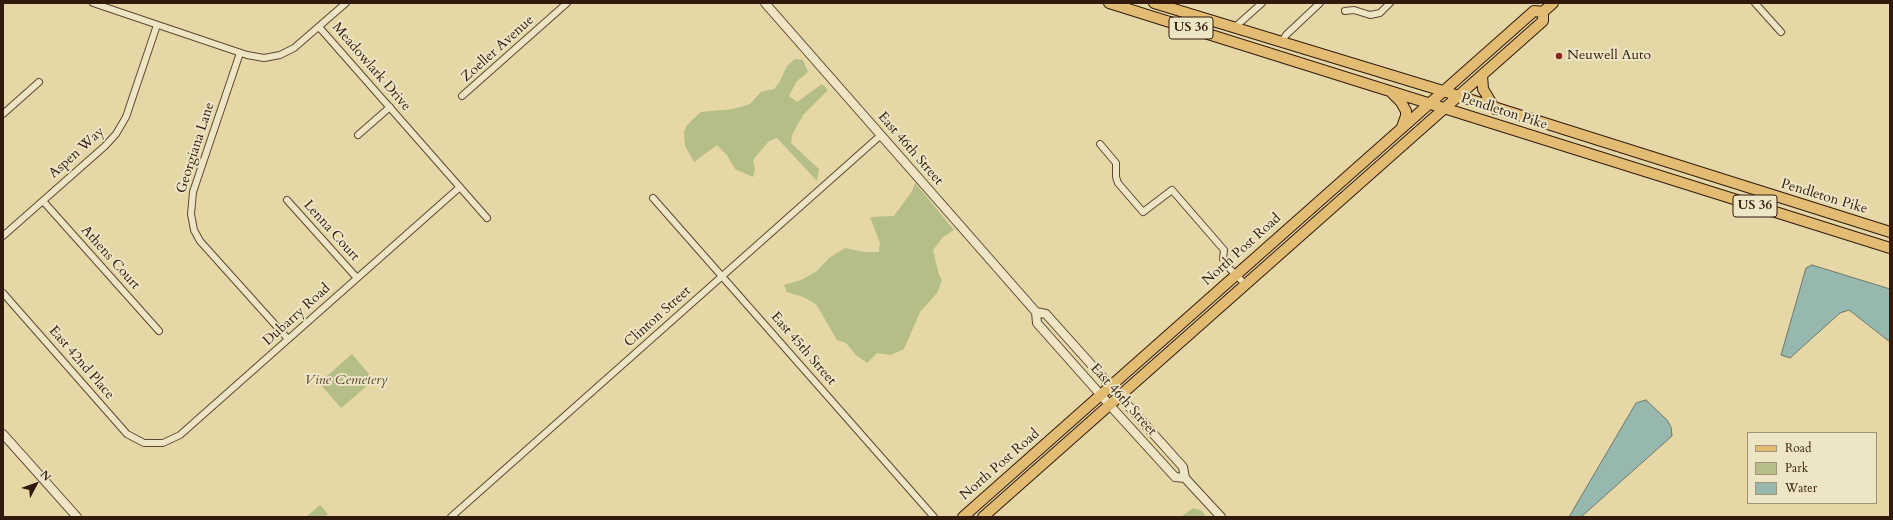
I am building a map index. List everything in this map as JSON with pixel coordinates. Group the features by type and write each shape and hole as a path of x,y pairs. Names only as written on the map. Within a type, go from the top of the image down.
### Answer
{"main road":[{"name":"Pendleton Pike","path":"1109,3 1890,248"},
{"name":"Pendleton Pike","path":"1154,3 1173,6 1280,43 1443,91 1495,109 1890,232"},
{"name":"North Post Road","path":"983,517 1543,21 1546,7"},
{"name":"North Post Road","path":"963,517 1534,11 1546,7"},
{"path":"1482,75 1482,89 1495,109"},
{"path":"1389,91 1398,98 1406,111 1406,116 1402,127"}],"street":[{"name":"Meadowlark Drive","path":"93,3 240,52 264,58 280,55 297,46 319,27 487,218"},
{"path":"319,27 346,3"},
{"name":"Zoeller Avenue","path":"462,96 567,3"},
{"name":"East 46th Street","path":"765,3 1036,312 1037,323 1175,477 1185,478"},
{"path":"1234,28 1262,3"},
{"path":"1280,43 1286,35 1320,3"},
{"path":"1345,11 1354,10 1370,15 1380,12 1390,3"},
{"path":"1755,3 1781,32"},
{"name":"Aspen Way","path":"3,236 110,142 126,116 157,25"},
{"name":"Georgiana Lane","path":"240,52 193,192 191,214 194,230 200,241 288,339"},
{"path":"3,114 39,82"},
{"path":"358,134 390,107"},
{"name":"Clinton Street","path":"451,517 881,135"},
{"path":"1100,144 1116,163 1116,177 1118,183 1143,212 1172,190 1224,250 1223,259 1235,276 1245,284"},
{"name":"Dubarry Road","path":"144,443 163,443 180,435 460,187"},
{"name":"East 45th Street","path":"653,198 934,517"},
{"name":"Lenna Court","path":"287,200 357,278"},
{"name":"Athens Court","path":"43,201 159,331"},
{"name":"East 42nd Place","path":"3,293 127,434 144,443"},
{"name":"East 46th Street","path":"1036,312 1046,314 1183,467 1185,478 1221,517"},
{"path":"3,434 76,517"}],"green space":[{"path":"795,59 803,60 808,72 796,82 789,96 797,102 822,84 828,90 803,115 792,135 791,143 819,169 817,181 777,138 769,141 753,160 755,169 753,177 735,169 727,155 717,145 694,162 685,146 684,132 687,125 701,112 733,109 750,104 761,92 774,89 779,83 787,66"},
{"path":"915,183 954,230 943,237 933,250 939,275 942,280 937,293 920,312 904,349 891,355 877,353 867,363 856,355 846,343 837,340 816,304 803,297 787,292 784,285 801,280 817,271 829,258 845,248 864,252 879,252 880,243 870,217 894,216 912,191"},
{"name":"Vine Cemetery","path":"352,354 374,380 341,408 319,383"},
{"path":"320,505 328,514 324,517 306,517"},
{"path":"1193,508 1202,511 1206,517 1181,517"}],"water":[{"path":"1812,265 1890,289 1890,342 1849,310 1840,313 1790,358 1781,355 1806,268"},
{"path":"1646,400 1667,420 1671,427 1672,436 1581,517 1569,517 1636,403"}],"place":[{"name":"Neuwell Auto","path":"1559,56"}]}
